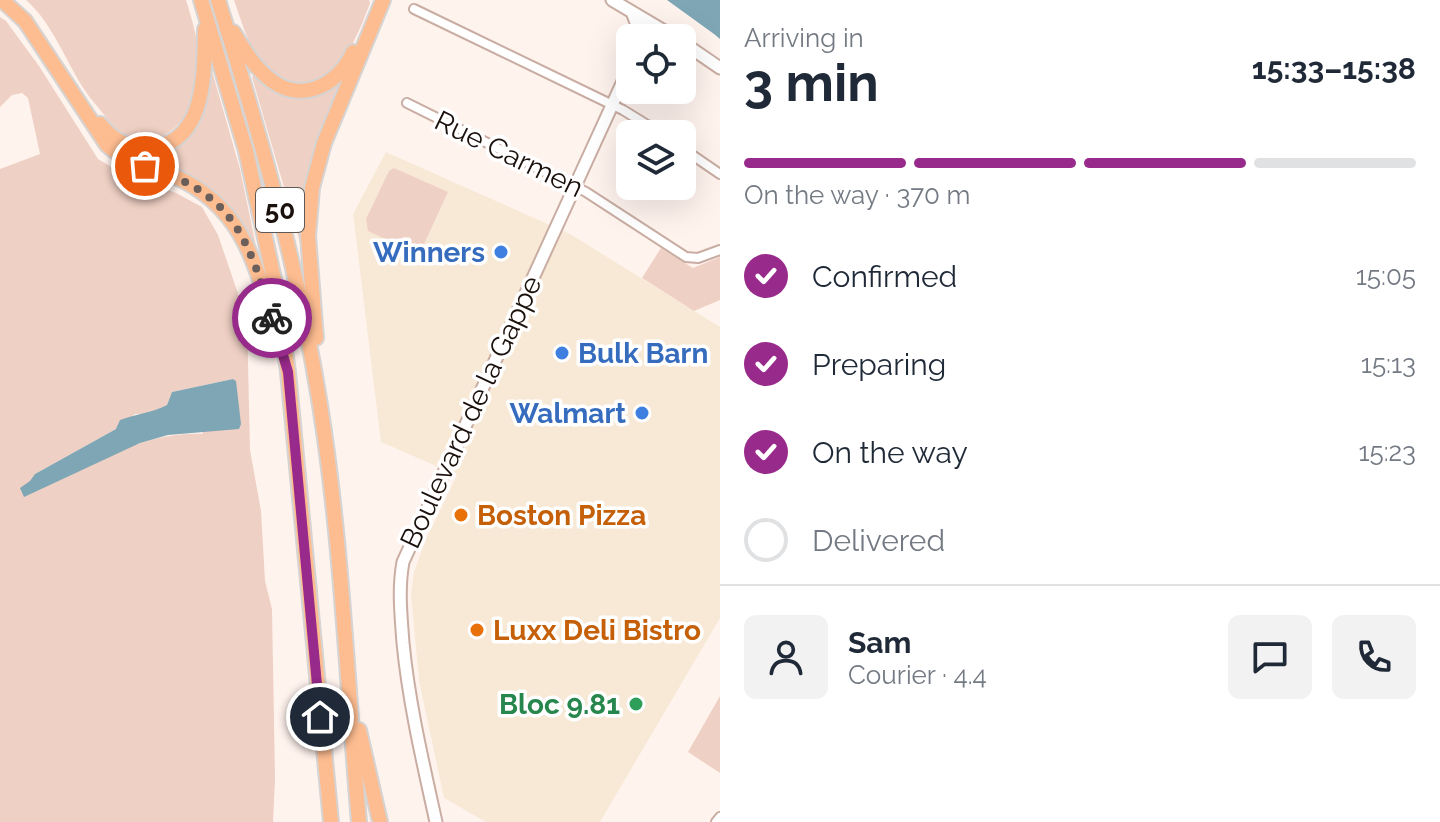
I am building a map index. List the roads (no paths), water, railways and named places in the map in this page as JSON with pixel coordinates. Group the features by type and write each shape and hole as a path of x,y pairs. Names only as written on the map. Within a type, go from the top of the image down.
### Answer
{"highway":[{"path":"2,0 25,21 109,148 129,160 190,184 213,200 233,221 255,262 288,372"},
{"path":"18,0 37,21 104,129 119,141 140,147 157,146 173,139 185,129 197,109 204,80 203,6"},
{"name":"50","path":"218,0 280,210 320,406 349,682 359,822"},
{"path":"223,17 250,58 267,77 285,88 305,91 326,85 345,68 374,0"},
{"path":"320,406 308,236 312,188 324,143 383,0"},
{"name":"50","path":"203,6 239,124 276,288 288,372 331,822"},
{"path":"349,682 380,822"},
{"path":"322,822 326,780"}],"street":[{"path":"612,0 651,23"},
{"path":"414,9 637,120"},
{"path":"632,12 637,24"},
{"path":"696,52 720,68"},
{"name":"Boulevard de la Gappe","path":"436,822 405,665 399,592 403,562 616,97"},
{"name":"Rue Carmen","path":"407,103 575,187 691,259 720,250"},
{"path":"696,158 720,174"},
{"path":"716,822 720,817"}],"water":[{"path":"667,0 720,0 720,39 714,34"},
{"path":"233,379 236,381 239,429 168,435 140,443 24,497 20,488 35,474 116,429 120,420 167,405 172,392"}],"place":[{"name":"Winners","path":"501,252"},
{"name":"Bulk Barn","path":"562,353"},
{"name":"Walmart","path":"642,413"},
{"name":"Boston Pizza","path":"461,515"},
{"name":"Luxx Deli Bistro","path":"477,630"},
{"name":"Bloc 9.81","path":"636,704"}]}
